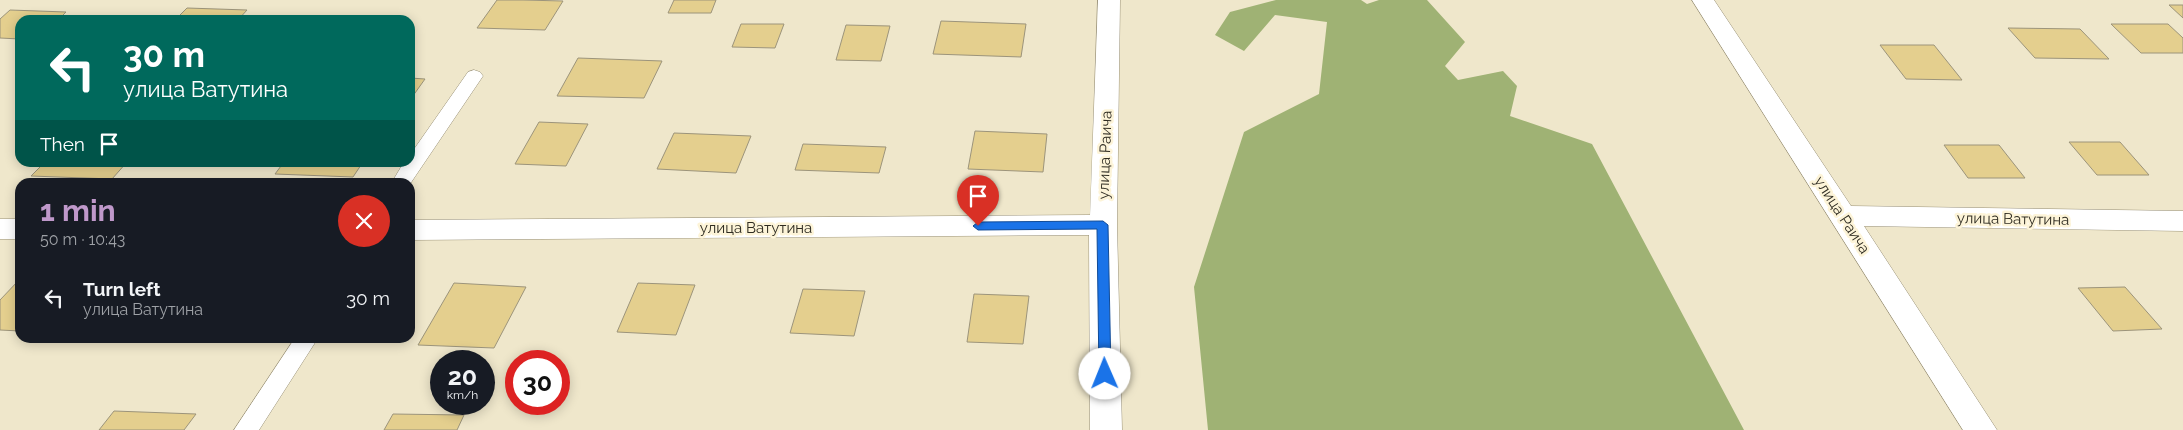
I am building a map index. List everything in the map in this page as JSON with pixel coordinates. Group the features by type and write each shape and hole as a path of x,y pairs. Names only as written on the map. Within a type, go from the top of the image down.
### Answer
{"street":[{"name":"улица Раича","path":"1106,430 1103,225 1109,0"},
{"name":"улица Раича","path":"1703,0 1980,430"},
{"name":"улица Ватутина","path":"1843,216 2183,221"},
{"name":"улица Ватутина","path":"415,230 1103,225"},
{"path":"0,229 15,229"}],"lane":[{"path":"415,162 474,76"},
{"path":"404,178 411,167"},
{"path":"246,430 304,343"}],"green space":[{"path":"1276,0 1361,0 1367,4 1379,0 1427,0 1465,42 1445,66 1458,80 1503,71 1517,86 1510,116 1592,144 1744,430 1208,430 1194,287 1244,132 1319,94 1327,22 1275,15 1244,51 1215,35 1230,12"}],"building":[{"path":"497,0 563,1 545,30 477,28"},
{"path":"674,0 716,0 711,13 668,13"},
{"path":"2169,5 2183,5 2183,18"},
{"path":"187,8 247,10 242,15 180,15"},
{"path":"10,10 66,12 63,15 15,15 15,39 0,38 0,19"},
{"path":"941,21 1026,24 1021,57 933,54"},
{"path":"741,24 784,24 775,48 732,47"},
{"path":"2111,24 2168,24 2183,38 2183,53 2141,53"},
{"path":"846,25 890,26 881,61 836,60"},
{"path":"2008,28 2080,29 2109,59 2035,58"},
{"path":"1880,45 1934,45 1962,80 1906,79"},
{"path":"578,58 662,61 644,98 557,96"},
{"path":"415,78 425,79 415,93"},
{"path":"539,122 588,124 566,166 515,164"},
{"path":"975,131 1047,134 1043,172 968,169"},
{"path":"674,133 751,136 736,173 657,169"},
{"path":"2069,142 2120,142 2149,175 2097,175"},
{"path":"803,144 886,147 879,173 795,170"},
{"path":"1944,145 1999,145 2025,178 1968,178"},
{"path":"40,167 123,167 113,178 31,176"},
{"path":"280,167 360,167 353,177 275,174"},
{"path":"454,283 526,287 494,348 418,345"},
{"path":"638,283 695,285 676,335 617,332"},
{"path":"15,284 15,331 0,330 0,300"},
{"path":"2125,287 2162,329 2113,331 2078,288"},
{"path":"803,289 865,291 854,336 790,333"},
{"path":"974,294 1029,296 1023,344 967,342"},
{"path":"114,411 196,414 184,430 99,430"},
{"path":"393,414 464,415 457,430 384,430"}],"route":[{"path":"978,226 1103,225 1105,374"}]}
